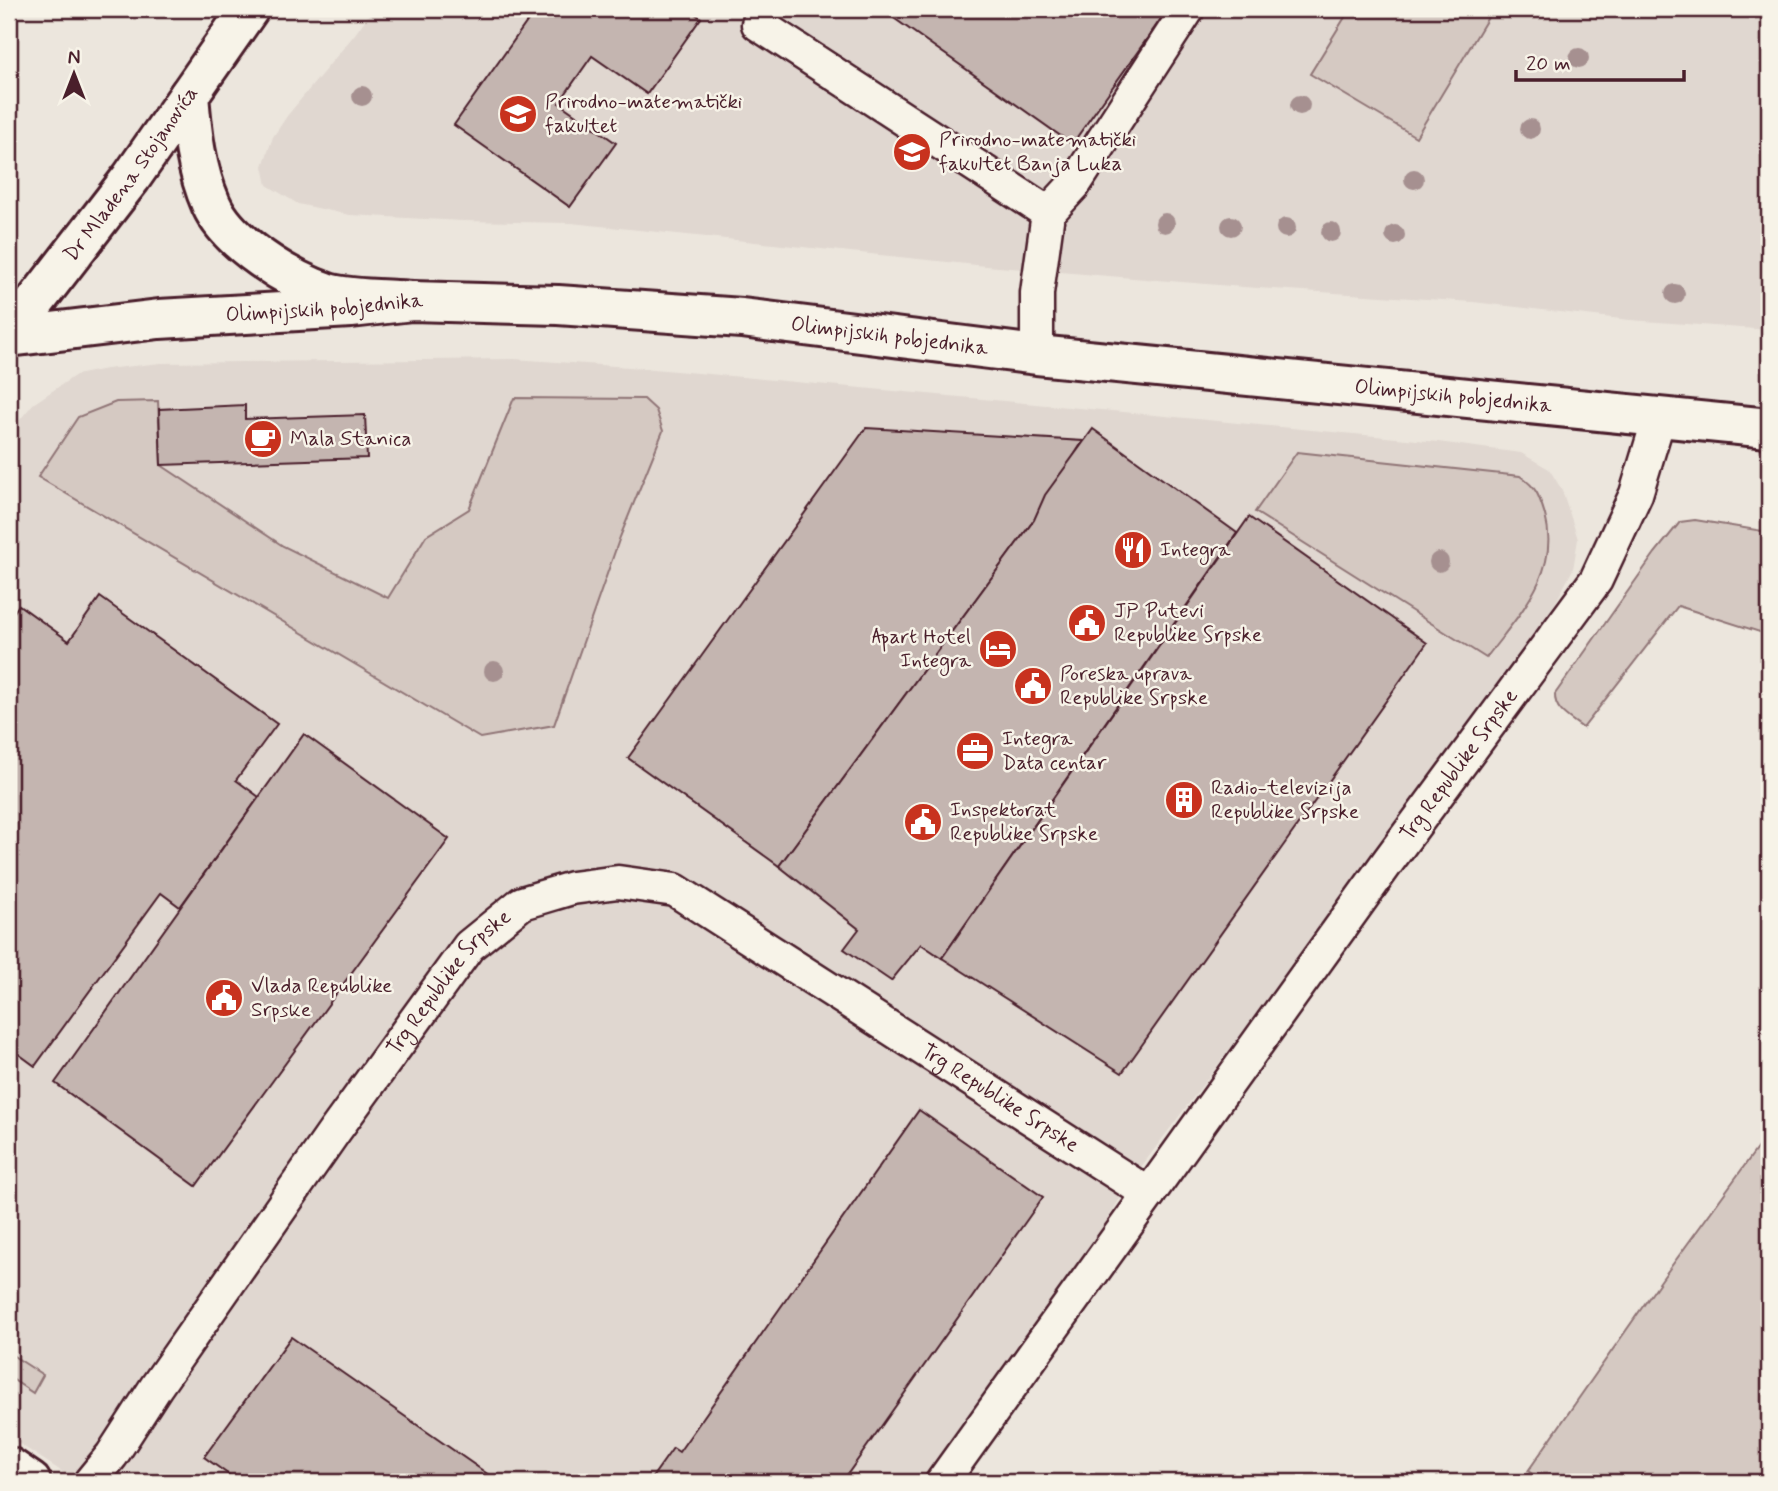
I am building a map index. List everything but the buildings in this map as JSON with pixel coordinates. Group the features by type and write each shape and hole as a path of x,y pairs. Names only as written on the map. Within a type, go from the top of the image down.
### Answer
{"street":[{"name":"Dr Mladena Stojanovića","path":"9,337 131,178 249,9"},
{"path":"189,95 194,149 212,206 236,238 272,267 329,293 412,301"},
{"name":"Olimpijskih pobjednika","path":"9,337 159,318 351,308 412,301 558,305 742,318 1037,355 1769,428"},
{"path":"9,1467 31,1482"}],"lane":[{"path":"1037,355 1037,293 1048,214 1074,185 1188,9"},
{"path":"758,24 1048,214"},
{"name":"Trg Republike Srpske","path":"942,1482 1389,860 1596,580 1636,494 1659,418"},
{"name":"Trg Republike Srpske","path":"90,1482 112,1455 156,1387 334,1132 469,946 522,903 572,888 618,882 676,890 1149,1194"}],"shaded area":[{"name":"Prirodno-matematički fakultet Banja Luka","path":"373,9 1769,9 1769,330 1630,320 1473,302 986,266 571,223 350,215 298,204 267,185 263,166 273,137"},
{"path":"1350,9 1493,9 1416,137 1310,74"},
{"path":"514,359 643,368 1123,412 1438,442 1521,453 1549,469 1562,490 1578,539 1573,569 1557,600 1466,732 1132,1179 1077,1269 928,1482 78,1482 9,1437 9,433 33,404 76,375 106,369 161,363"},
{"path":"514,398 644,399 656,410 663,431 620,537 554,725 480,738 38,477 78,417 116,402 158,401 161,465 283,546 388,598 426,536 469,509"},
{"path":"1297,452 1520,476 1534,488 1545,515 1548,536 1547,556 1542,574 1523,609 1486,658 1255,512"},
{"path":"1695,520 1769,532 1769,635 1678,606 1583,728 1560,710 1555,694 1655,553 1680,522"},
{"path":"1769,1132 1769,1482 1544,1482 1528,1471"},
{"path":"9,1353 43,1375 33,1393 9,1377"}],"place":[{"name":"Prirodno-matematički fakultet","path":"518,114"},
{"name":"Prirodno-matematički fakultet Banja Luka","path":"912,152"},
{"name":"Mala Stanica","path":"263,439"},
{"name":"Integra","path":"1133,550"},
{"name":"JP Putevi Republike Srpske","path":"1087,623"},
{"name":"Apart Hotel Integra","path":"998,649"},
{"name":"Poreska uprava Republike Srpske","path":"1033,686"},
{"name":"Integra Data centar","path":"975,751"},
{"name":"Radio-televizija Republike Srpske","path":"1184,800"},
{"name":"Inspektorat Republike Srpske","path":"923,822"},
{"name":"Vlada Republike Srpske","path":"224,998"}]}
